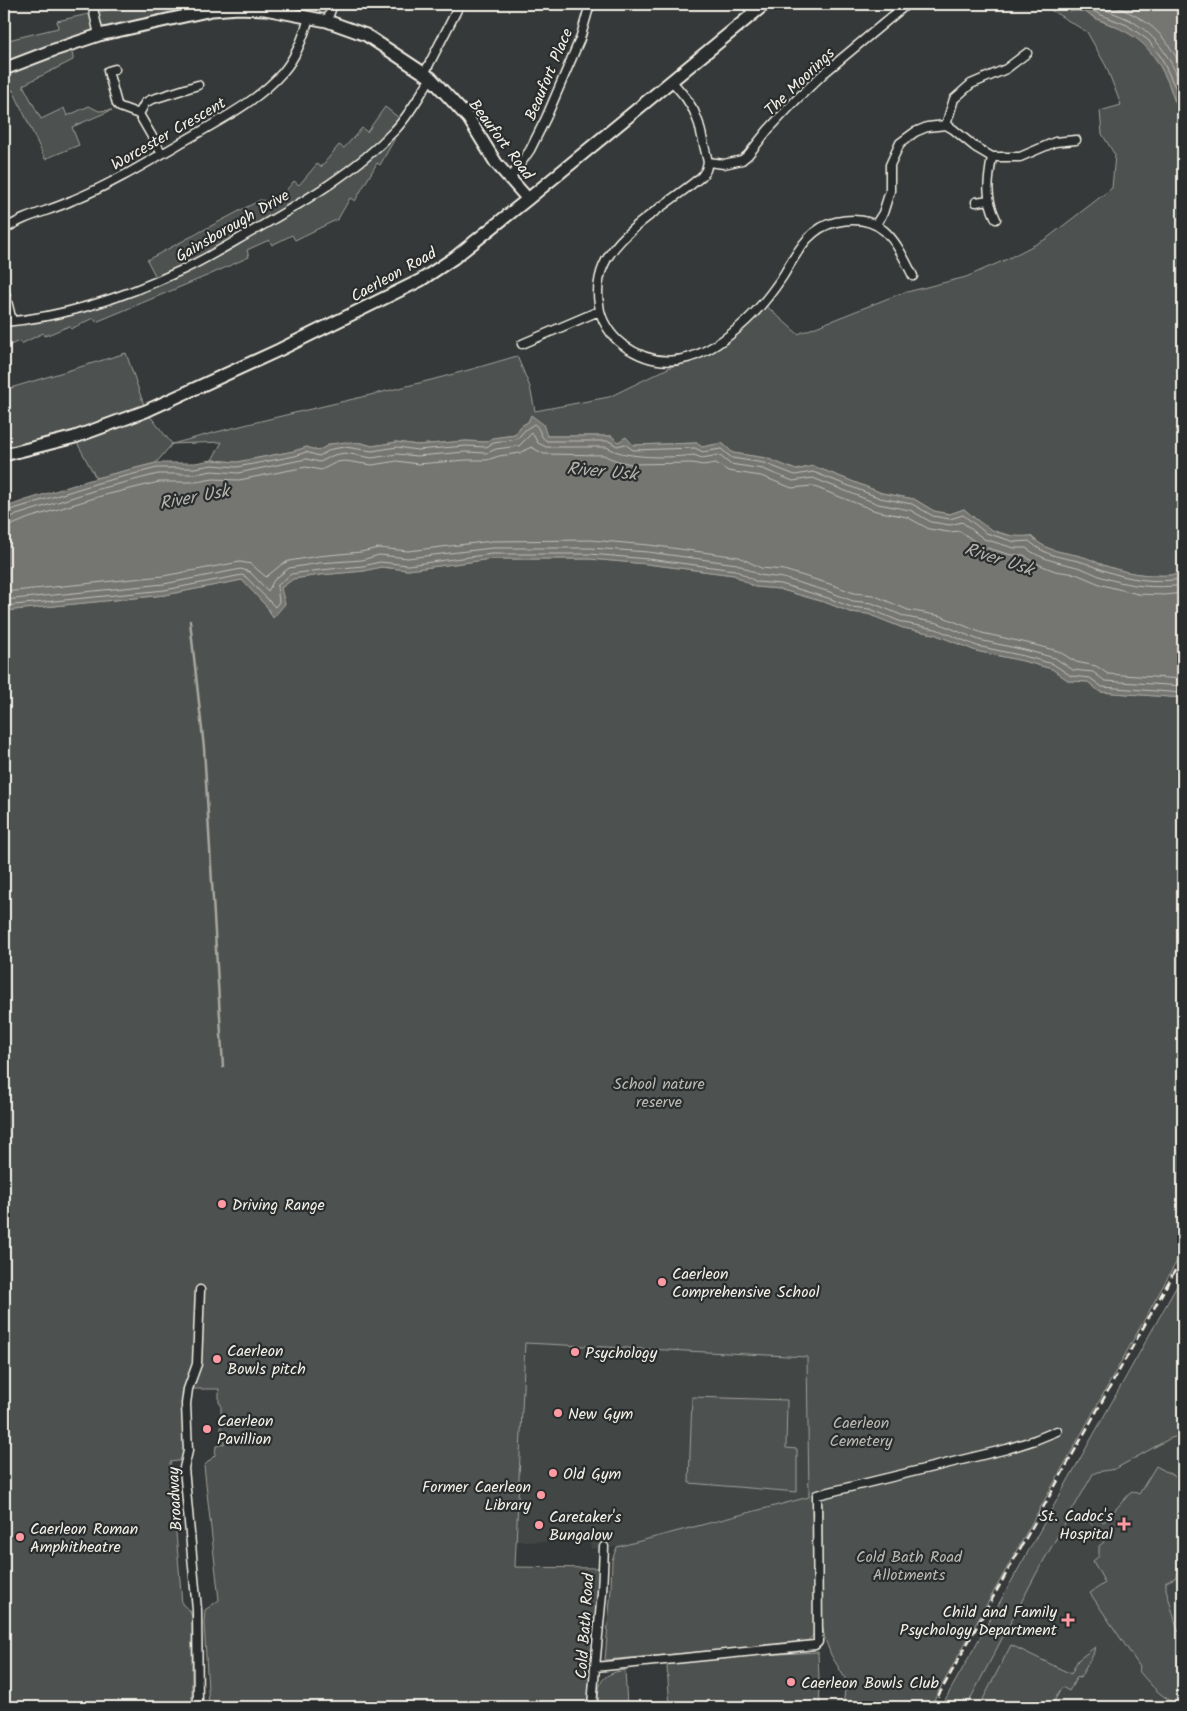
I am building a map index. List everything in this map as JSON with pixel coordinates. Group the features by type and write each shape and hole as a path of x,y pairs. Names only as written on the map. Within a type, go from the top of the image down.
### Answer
{"main road":[{"name":"Caerleon Road","path":"4,455 74,437 146,411 360,311 421,280 454,258 528,199 671,80 750,8 765,4"},
{"name":"Beaufort Road","path":"4,69 99,35 166,19 221,9 265,9 327,21 366,35 427,76 469,118 496,163 528,199"}],"street":[{"path":"92,4 99,35"},
{"path":"327,21 332,4"},
{"name":"Gainsborough Drive","path":"8,321 36,317 97,303 156,282 184,269 288,211 343,174 395,131 409,113 460,4"},
{"name":"Beaufort Place","path":"510,179 530,150 546,118 580,39 590,4"},
{"name":"The Moorings","path":"708,162 724,164 742,160 796,100 823,74 907,4"},
{"name":"Worcester Crescent","path":"4,230 13,223 72,201 110,183 223,118 252,99 284,71 294,56 309,17"},
{"path":"946,125 954,99 971,84 1006,69 1027,53"},
{"path":"115,69 108,71 117,104 139,114 162,154"},
{"path":"671,80 694,111 708,162 702,176 634,229 610,254 602,268 598,285 599,311 606,326 617,341 642,357 667,362 691,357 724,340 763,303 782,278 804,242 814,232 823,226 847,220 868,221 886,231 895,242 914,276"},
{"path":"139,114 145,103 150,100 198,86"},
{"path":"876,224 883,214 890,191 890,165 900,143 916,132 928,127 946,125 992,157 1020,157 1055,142 1076,140"},
{"path":"992,157 988,180 989,200 996,219"},
{"path":"976,202 989,200"},
{"path":"4,288 8,321"},
{"path":"522,344 599,311"},
{"name":"Broadway","path":"198,1707 197,1611 184,1468 188,1449 186,1404 188,1389 197,1362 200,1290"},
{"path":"594,1667 815,1645 818,1642 817,1495 1007,1449 1057,1431"},
{"name":"Cold Bath Road","path":"592,1707 604,1547"}],"shaded area":[{"path":"525,1251 807,1357 809,1497 617,1547 591,1549 590,1543 515,1541 524,1343"},
{"name":"St. Cadoc's Hospital","path":"1183,1333 1183,1707 966,1707 1036,1573 1093,1474 1097,1472"}],"green space":[{"path":"134,4 171,4 175,17 70,45 73,60 23,85 41,119 64,108 67,116 89,106 99,111 112,110 72,127 79,145 45,159 13,90 4,94 4,41 58,28 57,21"},
{"path":"1052,4 1077,4 1071,11 1083,10 1096,19 1124,30 1144,43 1157,59 1168,81 1174,100 1183,113 1183,574 1144,574 1116,569 1083,557 1048,548 1031,536 1016,537 987,529 964,509 950,514 934,511 914,499 882,493 813,466 796,470 766,458 733,453 722,443 702,447 697,443 633,445 618,442 612,436 547,436 531,416 528,422 521,426 515,435 493,438 486,442 466,441 417,445 397,442 372,446 362,443 330,444 318,451 307,447 237,462 212,460 222,442 172,444 431,380 517,356 530,387 535,411 609,397 724,340 763,303 798,334 899,294 966,277 1005,260 1046,239 1112,188 1115,155 1102,134 1100,111 1121,105 1106,66 1087,32 1049,9"},
{"path":"385,107 403,121 395,131 394,140 380,165 377,163 355,201 350,198 338,219 295,240 292,235 272,245 269,240 247,250 249,257 96,322 94,318 71,329 69,326 45,336 43,333 21,344 19,341 4,348 4,289 12,321 67,310 158,281 147,260 260,200 276,202 294,181 299,185 317,164 321,167 339,145 344,148 362,128 367,132"},
{"path":"126,353 146,411 172,444 156,463 96,478 74,437 4,455 4,390"},
{"path":"492,559 590,559 734,575 755,587 779,589 850,612 868,614 903,628 934,634 976,651 1052,669 1069,681 1088,682 1100,692 1183,698 1183,1250 930,1707 843,1707 846,1680 831,1655 822,1624 822,1504 816,1500 812,1509 815,1632 811,1638 804,1643 605,1660 612,1560 617,1547 809,1497 807,1357 525,1343 515,1567 599,1568 599,1594 594,1631 590,1707 209,1706 204,1623 205,1610 219,1600 204,1466 215,1455 216,1446 224,1444 224,1438 221,1438 219,1389 182,1389 185,1460 170,1462 182,1604 190,1611 192,1617 192,1707 4,1707 4,611 165,595 242,580 267,607 281,588 293,579 364,571 381,567 408,570"},
{"path":"1183,1275 1183,1431 1180,1435 1169,1439 1115,1469 1093,1474 1036,1574 966,1707 941,1707"},
{"path":"692,1397 787,1400 786,1448 797,1449 797,1492 689,1483"},
{"path":"1156,1466 1183,1481 1183,1568 1178,1570 1175,1578 1166,1582 1166,1589 1178,1631 1183,1632 1183,1707 1170,1701 1159,1692 1139,1671 1140,1667 1090,1593 1105,1583 1093,1561 1099,1556 1099,1546 1104,1542 1087,1518 1090,1514 1104,1522 1132,1491 1139,1494"},
{"path":"1011,1645 1071,1674 1078,1660 1095,1647 1093,1655 1080,1678 1077,1677 1069,1691 1062,1687 1051,1707 979,1707"},
{"path":"818,1652 820,1707 670,1707 667,1667 669,1663"},
{"path":"625,1670 627,1707 598,1707 602,1681 610,1674"}],"water":[{"path":"1077,4 1183,4 1183,113 1172,95 1160,67 1148,49 1125,31 1085,12 1070,11"},
{"name":"River Usk","path":"531,415 543,424 547,436 612,436 618,442 626,437 633,445 697,443 702,447 722,443 733,453 766,458 796,470 813,466 882,493 914,499 934,511 950,514 964,509 994,531 1002,534 1031,536 1048,548 1083,557 1116,569 1144,574 1183,574 1183,698 1100,692 1088,682 1069,681 1052,669 976,651 934,634 903,628 868,614 850,612 779,589 755,587 734,575 589,559 492,559 408,570 381,567 364,571 293,579 281,588 285,604 273,618 267,607 242,580 165,595 4,611 4,508 96,478 156,463 195,463 212,460 237,462 307,447 318,451 330,444 345,442 362,443 372,446 397,442 417,445 466,441 486,442 492,438 515,435 521,426 528,422"}],"waterway":[{"path":"190,621 204,748 223,1067"}],"railway":[{"path":"932,1707 1183,1256"}],"place":[{"name":"Driving Range","path":"222,1204"},
{"name":"Caerleon Comprehensive School","path":"662,1282"},
{"name":"Psychology","path":"575,1352"},
{"name":"Caerleon Bowls pitch","path":"217,1359"},
{"name":"New Gym","path":"558,1413"},
{"name":"Caerleon Pavillion","path":"207,1429"},
{"name":"Old Gym","path":"553,1473"},
{"name":"Former Caerleon Library","path":"541,1495"},
{"name":"St. Cadoc's Hospital","path":"1124,1524"},
{"name":"Caretaker's Bungalow","path":"539,1525"},
{"name":"Caerleon Roman Amphitheatre","path":"20,1537"},
{"name":"Child and Family Psychology Department","path":"1068,1620"},
{"name":"Caerleon Bowls Club","path":"791,1682"}],"park label":[{"name":"School nature reserve","path":"659,1092"},
{"name":"Caerleon Cemetery","path":"861,1431"},
{"name":"Cold Bath Road Allotments","path":"909,1565"}]}
